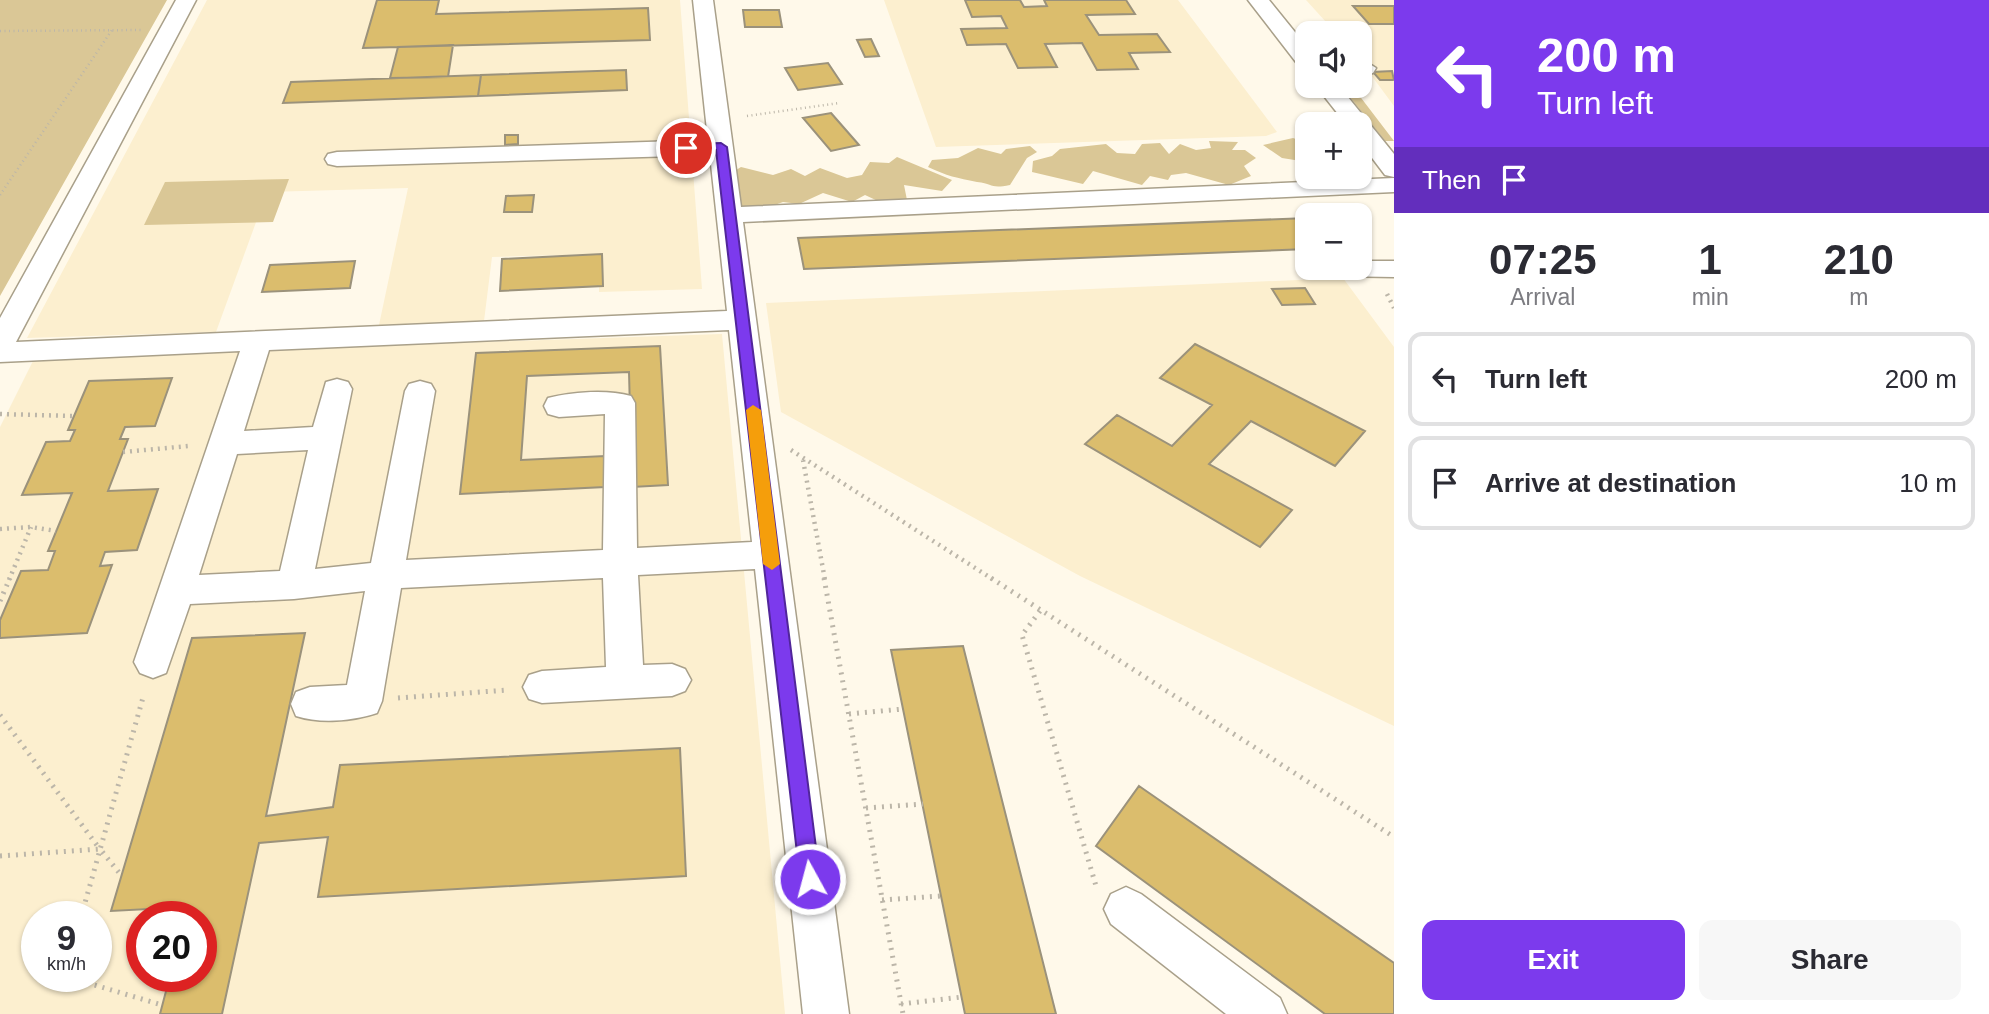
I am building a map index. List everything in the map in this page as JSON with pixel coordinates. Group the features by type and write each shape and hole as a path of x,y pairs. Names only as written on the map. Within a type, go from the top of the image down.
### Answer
{"street":[{"path":"0,344 186,0"},
{"path":"704,0 826,1014"},
{"path":"1258,0 1295,46"},
{"path":"1337,98 1348,112"},
{"path":"337,159 721,147"},
{"path":"1385,148 1394,170"},
{"path":"729,215 1394,185"},
{"path":"1372,269 1394,269"},
{"path":"0,352 742,320"},
{"path":"153,662 258,340"},
{"path":"294,585 337,389"},
{"path":"310,704 363,701 420,391"},
{"path":"559,406 620,402 620,563 625,683"},
{"path":"224,443 326,438"},
{"path":"176,590 294,585 386,575 620,563 683,557 771,555"},
{"path":"542,687 672,680"},
{"path":"1126,909 1264,1014"}],"path":[{"path":"0,195 112,30"},
{"path":"0,31 170,30"},
{"path":"750,116 839,103"},
{"path":"0,414 74,416"},
{"path":"755,424 803,459 1394,837"},
{"path":"123,452 224,443"},
{"path":"803,459 903,1014"},
{"path":"0,601 31,527"},
{"path":"0,529 31,527 57,531"},
{"path":"1041,611 1022,635 1096,886 1126,909"},
{"path":"85,901 153,662"},
{"path":"363,701 542,687"},
{"path":"849,714 903,709"},
{"path":"0,715 121,875"},
{"path":"866,808 923,804"},
{"path":"0,856 100,849"},
{"path":"882,900 941,896"},
{"path":"112,990 162,1005"},
{"path":"901,1004 961,997"}],"shaded area":[{"path":"0,0 167,0 0,296"},
{"path":"207,0 680,0 702,289 599,292 599,254 492,257 484,321 379,325 408,188 267,192 216,332 27,338"},
{"path":"884,0 1178,0 1277,132 1266,136 936,147"},
{"path":"1306,0 1394,0 1394,106 1372,76 1372,21 1325,21"},
{"path":"1351,98 1361,98 1372,112 1362,112"},
{"path":"1372,112 1394,141 1385,141 1372,125"},
{"path":"1295,139 1295,160 1282,158 1263,145"},
{"path":"1209,141 1238,142 1232,150 1245,150 1256,158 1244,166 1251,176 1229,185 1186,173 1171,175 1168,180 1150,176 1142,185 1093,171 1083,184 1032,172 1033,161 1052,156 1060,149 1106,144 1117,153 1135,154 1142,144 1160,143 1169,154 1180,144 1196,150 1211,148"},
{"path":"1030,146 1037,152 1027,158 1010,185 992,186 928,167 932,160 958,158 978,148 1001,154 1006,149"},
{"path":"897,157 952,180 942,191 904,185 907,200 880,202 865,195 852,202 823,193 799,204 783,202 766,208 738,209 728,175 741,167 773,175 791,169 805,176 820,168 847,178 862,175 870,162 889,163"},
{"path":"289,179 273,222 144,225 165,182"},
{"path":"1344,280 1394,347 1394,726 1080,576 781,412 766,303"},
{"path":"722,334 785,1014 0,1014 0,427 35,357"}],"building":[{"path":"377,0 439,0 436,14 648,8 650,40 363,48"},
{"path":"965,0 1020,0 1024,7 1047,6 1044,0 1126,0 1135,14 1086,15 1099,35 1157,34 1170,52 1129,53 1138,69 1097,70 1082,43 1045,44 1057,67 1018,68 1006,44 967,45 961,29 1007,28 1001,16 972,17"},
{"path":"1353,6 1394,6 1394,24 1372,24 1372,21 1366,21"},
{"path":"743,10 779,10 782,27 745,27"},
{"path":"871,39 879,56 865,57 857,40"},
{"path":"453,45 448,77 390,78 398,47"},
{"path":"828,63 842,84 798,90 785,68"},
{"path":"626,70 627,90 478,96 481,75"},
{"path":"1392,71 1394,80 1380,80 1373,72"},
{"path":"481,75 478,96 283,103 291,82"},
{"path":"831,113 859,145 831,151 803,118"},
{"path":"505,135 518,135 518,144 505,145"},
{"path":"534,195 532,212 504,212 506,196"},
{"path":"1295,218 1295,249 804,269 798,238"},
{"path":"602,254 603,286 500,291 502,259"},
{"path":"355,261 350,288 262,292 270,265"},
{"path":"1305,288 1315,304 1282,305 1272,289"},
{"path":"1195,344 1365,431 1335,466 1251,421 1209,464 1292,510 1260,547 1085,444 1117,415 1172,446 1212,405 1160,378"},
{"path":"660,346 668,485 632,487 629,372 527,376 521,460 605,456 605,487 460,494 476,353"},
{"path":"172,378 155,426 125,427 120,439 128,439 108,491 158,489 137,550 105,552 100,566 112,565 87,633 0,638 0,620 21,571 48,570 55,551 48,551 72,493 22,495 46,442 70,441 75,430 68,430 89,381"},
{"path":"305,633 266,816 333,807 340,765 680,748 686,876 318,897 328,837 259,843 222,1014 160,1014 166,992 217,992 217,901 126,901 126,910 112,911 112,908 192,638"},
{"path":"963,646 1056,1014 965,1014 891,650"},
{"path":"1139,786 1394,963 1394,1014 1325,1014 1096,846"}],"slow traffic":[{"path":"753,410 772,564"}],"route":[{"path":"686,148 721,147 810,879"}]}
